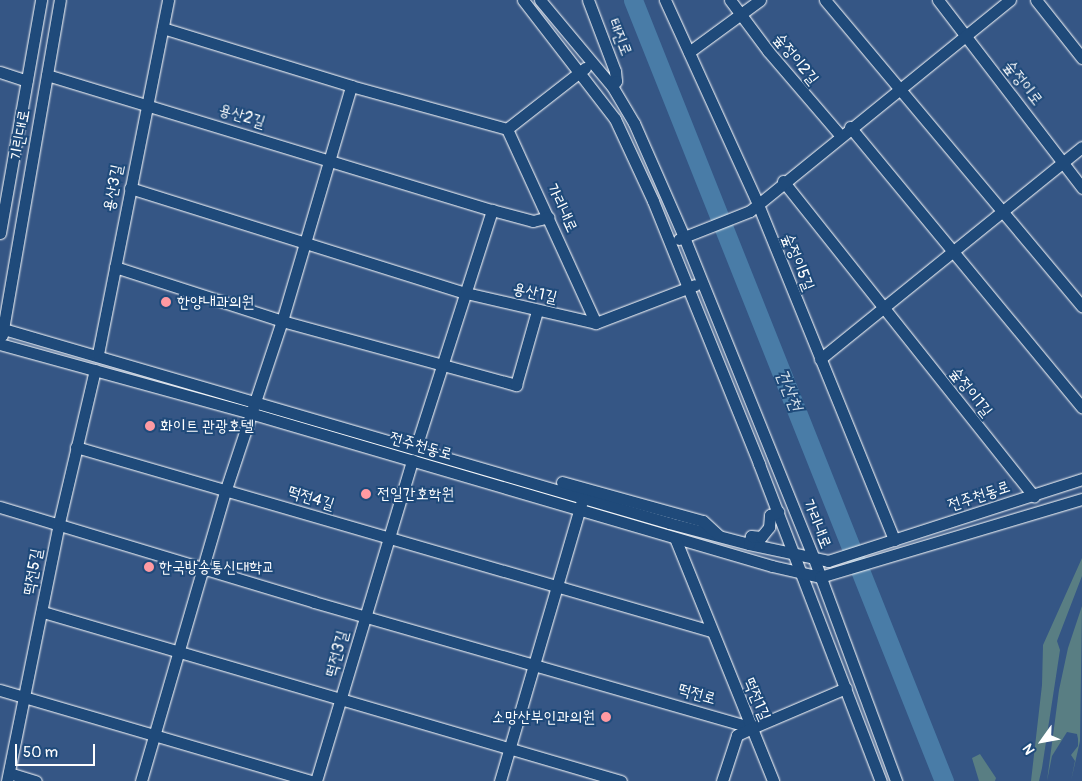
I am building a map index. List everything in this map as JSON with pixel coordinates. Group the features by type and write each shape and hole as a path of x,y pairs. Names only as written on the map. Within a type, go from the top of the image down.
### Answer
{"street":[{"name":"기린대로","path":"0,233 41,0"},
{"name":"기린대로","path":"0,346 60,0"},
{"name":"용산3길","path":"98,354 168,0"},
{"name":"가리내로","path":"523,0 580,71 615,119 670,243 796,555 800,572 881,781"},
{"name":"가리내로","path":"540,0 612,86 634,123 688,235 701,283 814,559 896,781"},
{"name":"태진로","path":"588,0 615,71 616,81 612,86"},
{"name":"숲정이5길","path":"665,0 820,359 889,541"},
{"name":"숲정이2길","path":"730,0 840,135"},
{"path":"689,52 760,0"},
{"path":"825,0 900,87 958,161 1004,211 1082,306"},
{"name":"숲정이로","path":"938,0 1082,188"},
{"path":"670,243 753,207 840,135 1010,0"},
{"path":"1036,0 1082,58"},
{"path":"163,28 257,59 507,129 592,62"},
{"path":"0,72 27,81"},
{"path":"47,75 146,104"},
{"path":"140,781 178,651 205,568 226,489 254,400 282,321 351,86"},
{"name":"용산2길","path":"146,104 492,210"},
{"path":"850,127 897,187 953,251 1082,407"},
{"name":"가리내로","path":"507,129 596,323"},
{"path":"820,359 1082,147"},
{"path":"783,181 885,308"},
{"path":"130,188 305,244"},
{"path":"416,447 444,366 492,210 532,221 549,217"},
{"name":"용산1길","path":"305,244 466,293 537,312 596,323"},
{"path":"115,267 282,321 516,385 537,312"},
{"path":"596,323 701,283"},
{"name":"숲정이1길","path":"885,308 1034,496"},
{"name":"전주천동로","path":"2,328 98,354 719,536 828,561 1082,479"},
{"name":"전주천동로","path":"0,346 250,413 675,538 820,577 898,552 1082,499"},
{"name":"떡전5길","path":"8,777 43,612 59,523 95,370"},
{"name":"떡전4길","path":"76,447 388,537"},
{"name":"떡전3길","path":"316,781 342,700 364,616 412,460"},
{"path":"540,483 543,476 703,521 719,536"},
{"path":"500,781 555,585 583,497"},
{"path":"0,507 205,568"},
{"path":"749,544 751,536 761,537 769,527 770,515 778,512"},
{"path":"388,537 710,631"},
{"name":"떡전1길","path":"675,538 710,631 773,781"},
{"name":"떡전3길","path":"205,568 314,602 412,629"},
{"path":"43,612 178,651"},
{"name":"떡전로","path":"412,629 752,728"},
{"name":"떡전3길","path":"178,651 342,700"},
{"path":"722,781 737,735 846,688"},
{"path":"0,690 154,732 312,781"},
{"path":"342,700 621,781"},
{"path":"8,777 36,781"}],"green space":[{"path":"1082,558 1082,576 1057,641 1060,650 1042,768 1039,781 1031,781 1042,685 1043,645"},
{"path":"1082,606 1080,741 1071,781 1075,761 1071,755 1078,746 1078,739 1077,734 1067,732 1052,756 1047,781 1059,690 1068,648"},
{"path":"980,754 996,778 995,781 979,781 972,758"}],"waterway":[{"name":"건산천","path":"633,0 944,781"}],"place":[{"name":"한양내과의원","path":"166,302"},
{"name":"화이트 관광호텔","path":"150,426"},
{"name":"전일간호학원","path":"366,494"},
{"name":"한국방송통신대학교","path":"149,567"},
{"name":"소망산부인과의원","path":"606,717"}]}
